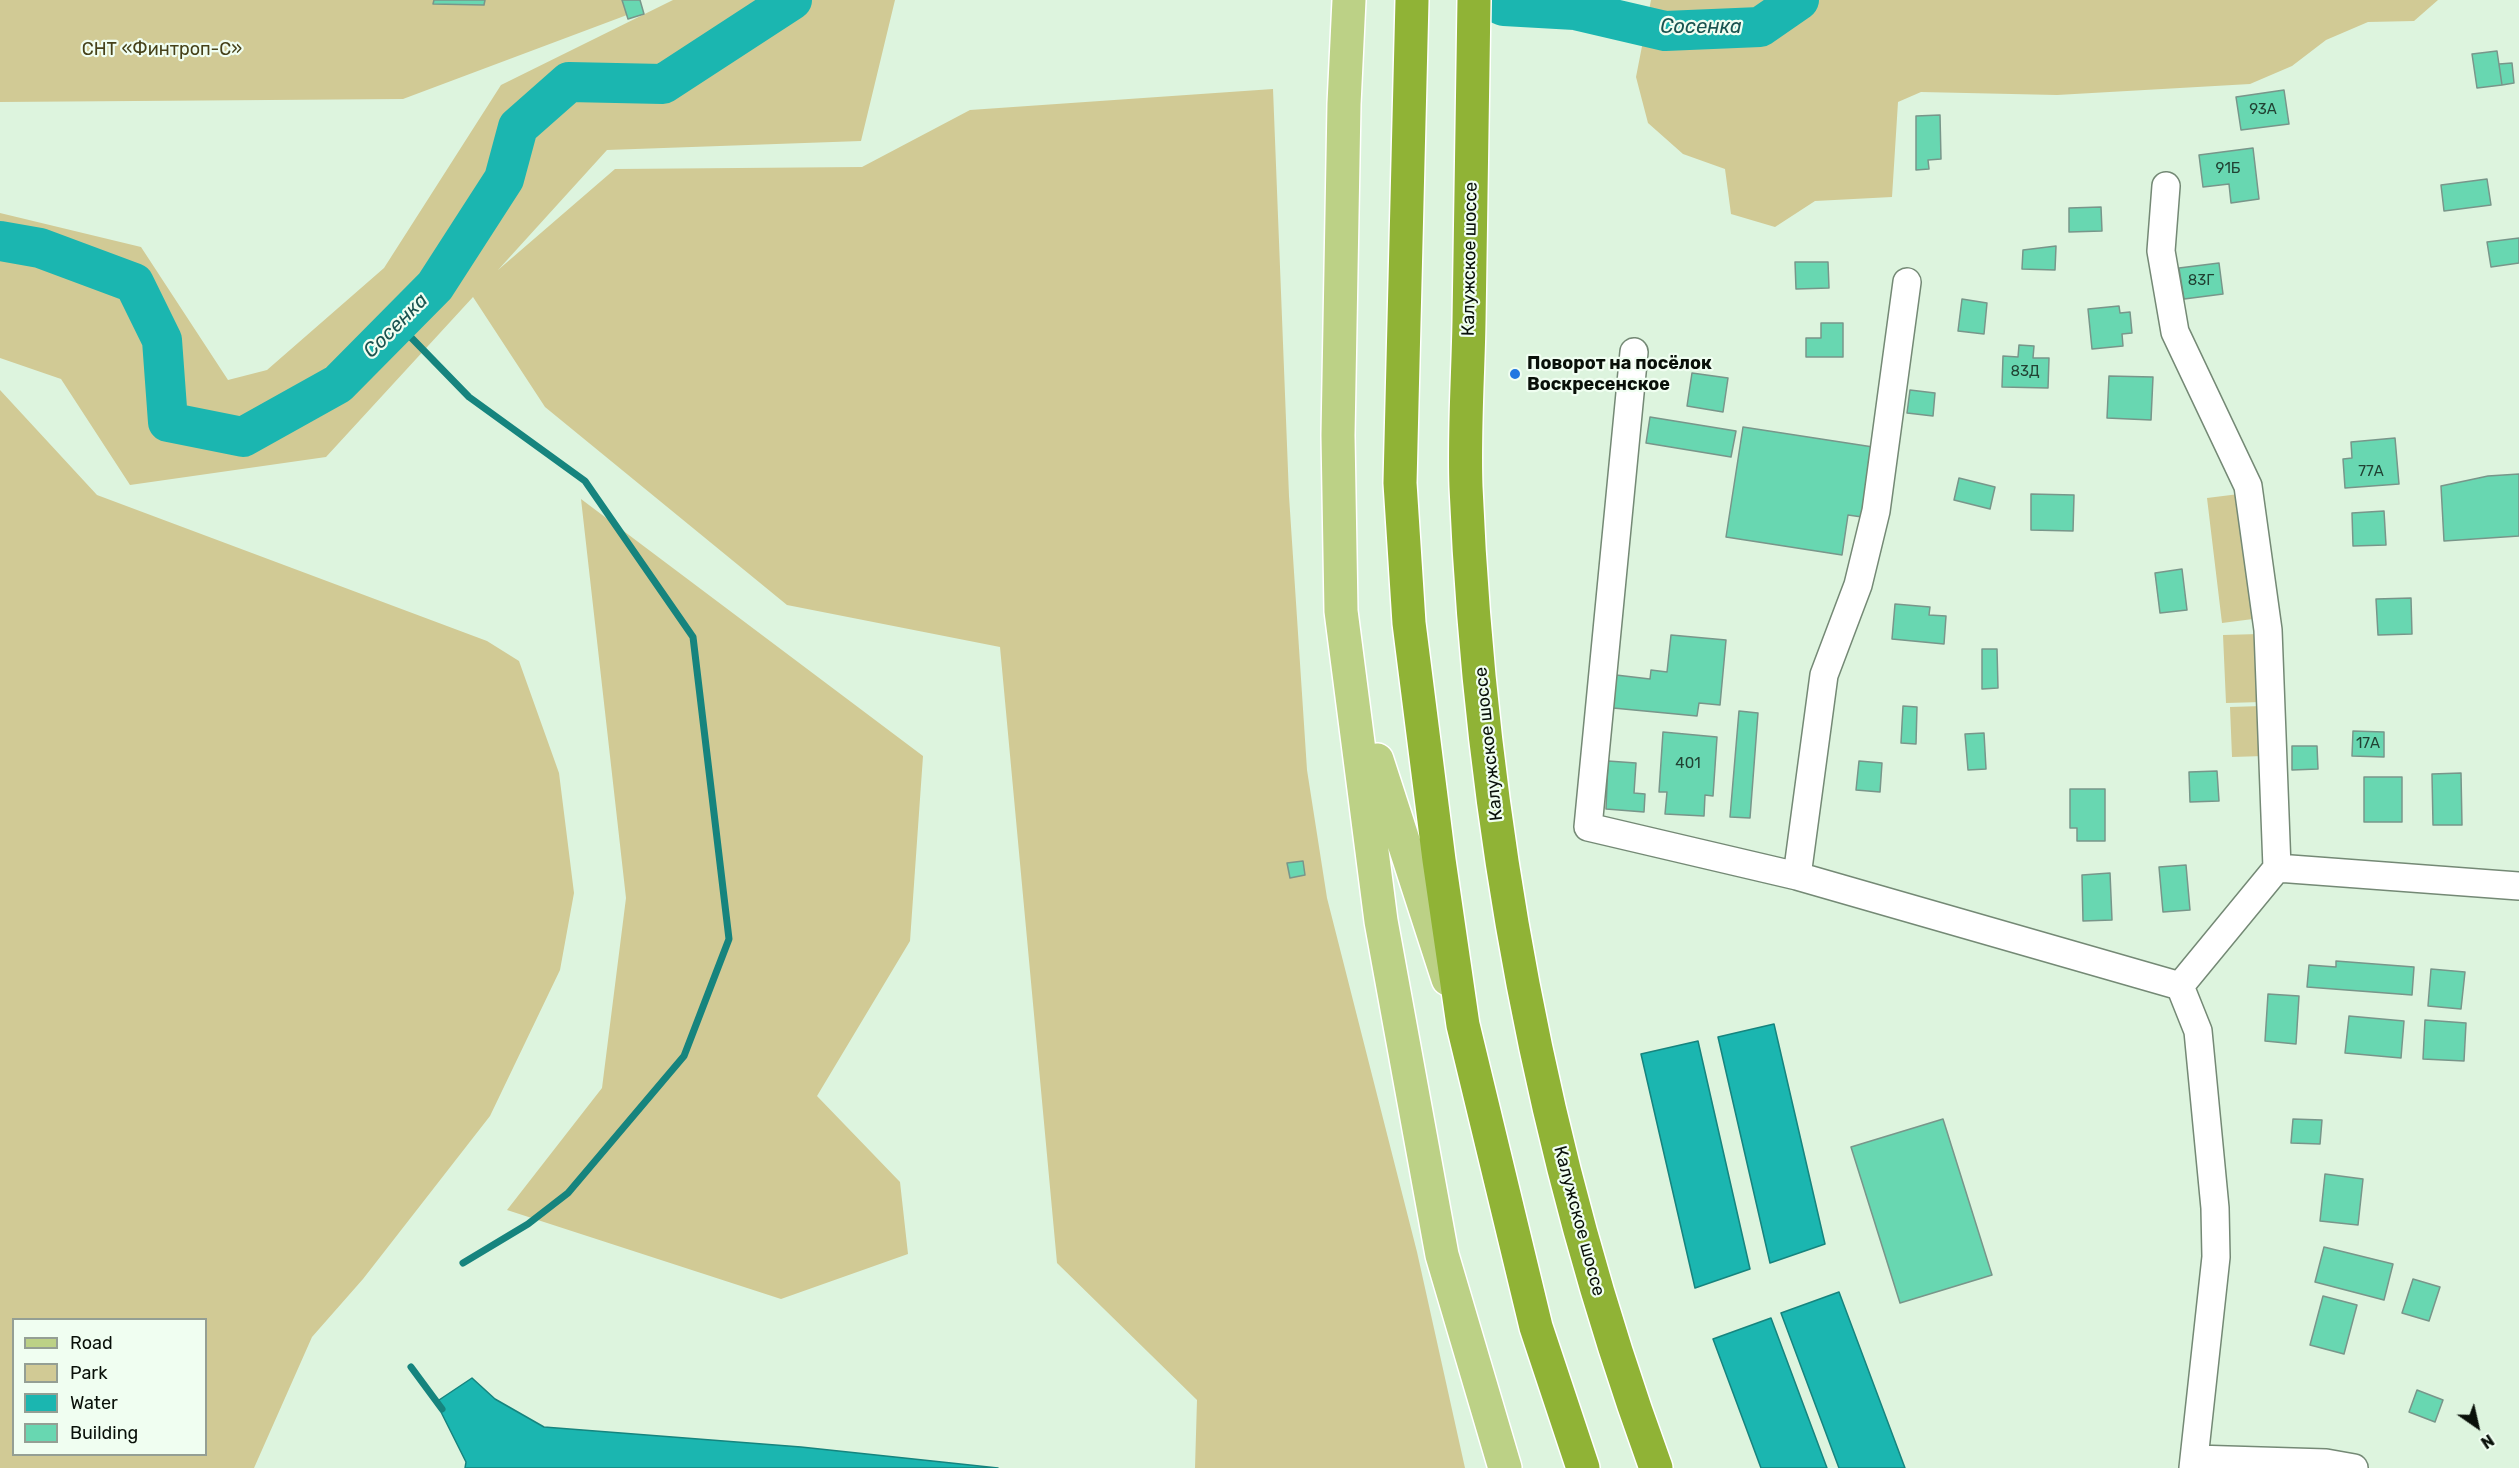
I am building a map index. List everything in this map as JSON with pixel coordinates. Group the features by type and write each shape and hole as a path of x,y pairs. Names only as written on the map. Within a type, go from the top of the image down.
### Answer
{"highway":[{"path":"1412,0 1400,483 1409,623 1438,860 1463,1025 1536,1327 1584,1468"},
{"name":"Калужское шоссе","path":"1474,0 1466,484 1476,634 1492,788 1526,1008 1578,1228 1656,1468"}],"main road":[{"path":"1349,0 1344,104 1338,435 1341,611 1381,921 1442,1255 1505,1468"},
{"path":"1350,669 1390,803 1463,1025"}],"street":[{"path":"2166,186 2161,251 2175,332 2248,486 2268,630 2277,868 2181,986"},
{"path":"1797,876 1824,675 1858,585 1876,510 1907,282"},
{"path":"1634,352 1588,827 1797,876 2181,986"},
{"path":"2277,868 2519,886"},
{"path":"2181,986 2198,1031 2215,1209 2216,1257 2194,1464 2326,1462 2354,1468"}],"green space":[{"name":"СНТ «Финтроп-С»","path":"0,0 632,0 635,12 403,99 0,102"},
{"path":"673,0 895,0 861,141 607,150 498,270 615,169 862,167 970,110 1273,89 1289,496 1307,770 1327,898 1417,1252 1465,1468 1195,1468 1197,1400 1057,1263 1000,647 787,605 545,407 473,297 326,457 130,485 61,379 0,358 0,213 141,247 228,380 267,370 384,268 501,85"},
{"path":"1651,0 2438,0 2414,21 2368,22 2326,40 2292,66 2250,84 2057,95 1921,92 1898,102 1892,197 1815,201 1775,227 1731,214 1725,169 1683,154 1648,123 1636,77"},
{"path":"0,390 97,495 487,641 519,661 559,773 574,893 560,970 490,1116 363,1279 312,1337 254,1468 0,1468"},
{"path":"2239,494 2253,619 2222,623 2207,498"},
{"path":"581,499 923,756 910,941 817,1096 900,1182 908,1254 781,1299 507,1210 602,1088 626,898"},
{"path":"2259,634 2262,702 2226,703 2223,635"},
{"path":"2262,706 2264,756 2232,757 2230,707"}],"water":[{"path":"1774,1024 1825,1244 1770,1263 1718,1037"},
{"path":"1698,1041 1750,1269 1695,1288 1641,1054"},
{"path":"1839,1292 1905,1468 1839,1468 1781,1313"},
{"path":"1771,1318 1827,1468 1761,1468 1713,1339"},
{"path":"472,1378 495,1399 544,1427 801,1447 998,1468 465,1468 466,1462 436,1402"}],"building":[{"path":"434,0 485,0 484,5 433,4"},
{"path":"622,0 640,0 644,14 628,19"},
{"path":"2497,51 2502,85 2477,88 2472,54"},
{"path":"2512,63 2514,83 2502,85 2499,64"},
{"path":"2284,90 2289,124 2241,130 2236,97"},
{"path":"1940,115 1941,159 1928,160 1929,169 1916,170 1916,116"},
{"path":"2253,148 2259,199 2231,203 2229,184 2203,187 2199,155"},
{"path":"2487,179 2491,205 2444,211 2441,185"},
{"path":"2101,207 2102,231 2069,232 2069,208"},
{"path":"2519,238 2519,263 2491,267 2487,242"},
{"path":"2056,246 2055,270 2022,269 2023,250"},
{"path":"1795,262 1828,262 1829,288 1796,289"},
{"path":"2219,263 2223,294 2184,299 2179,268"},
{"path":"1962,299 1987,303 1984,334 1958,331"},
{"path":"2119,306 2120,313 2130,312 2132,333 2122,334 2123,346 2092,349 2088,309"},
{"path":"1821,323 1843,323 1843,357 1806,357 1806,338 1821,338"},
{"path":"2019,345 2034,346 2033,358 2049,358 2048,388 2002,387 2003,356 2018,357"},
{"path":"1692,373 1728,378 1723,412 1687,406"},
{"path":"2109,376 2153,377 2151,420 2107,418"},
{"path":"1910,390 1935,393 1933,416 1907,413"},
{"path":"1650,417 1736,431 1731,457 1646,443"},
{"path":"1743,427 1873,447 1862,517 1848,515 1842,555 1726,537"},
{"path":"2395,438 2399,484 2345,488 2343,459 2352,458 2351,442"},
{"path":"2519,474 2519,536 2444,541 2441,486 2488,476"},
{"path":"1959,478 1995,487 1990,509 1954,500"},
{"path":"2031,494 2074,495 2073,531 2031,530"},
{"path":"2384,511 2386,545 2353,546 2352,513"},
{"path":"2182,569 2187,610 2160,613 2155,573"},
{"path":"2411,598 2412,634 2378,635 2376,599"},
{"path":"1895,604 1930,607 1929,615 1946,616 1944,644 1892,639"},
{"path":"1671,635 1726,640 1720,705 1699,703 1697,716 1613,708 1616,675 1650,679 1651,670 1667,672"},
{"path":"1982,649 1997,649 1998,688 1982,689"},
{"path":"1903,706 1917,707 1916,744 1901,743"},
{"path":"1739,711 1758,713 1750,818 1730,817"},
{"path":"2353,731 2384,732 2384,757 2352,756"},
{"path":"1663,732 1717,737 1713,796 1705,795 1704,816 1665,814 1667,792 1659,792"},
{"path":"1984,733 1986,769 1968,770 1965,734"},
{"path":"2292,746 2317,746 2318,769 2292,770"},
{"path":"1608,761 1636,763 1634,793 1645,794 1644,812 1606,809"},
{"path":"1859,761 1882,763 1880,792 1856,790"},
{"path":"2217,771 2219,801 2190,802 2189,772"},
{"path":"2461,773 2462,825 2433,825 2432,774"},
{"path":"2364,777 2402,777 2402,822 2364,822"},
{"path":"2070,789 2105,789 2105,841 2077,841 2077,828 2070,828"},
{"path":"1303,861 1305,875 1290,878 1287,863"},
{"path":"2186,865 2190,910 2163,912 2159,867"},
{"path":"2110,873 2112,920 2083,921 2082,875"},
{"path":"2336,961 2414,967 2412,995 2307,987 2309,965 2336,967"},
{"path":"2431,969 2465,972 2461,1009 2428,1006"},
{"path":"2268,994 2299,996 2296,1044 2265,1041"},
{"path":"2349,1016 2404,1021 2401,1058 2345,1053"},
{"path":"2425,1020 2466,1023 2464,1061 2423,1059"},
{"path":"1943,1119 1992,1275 1900,1303 1851,1147"},
{"path":"2293,1119 2322,1120 2320,1144 2291,1143"},
{"path":"2325,1174 2363,1179 2358,1225 2320,1221"},
{"path":"2324,1247 2393,1264 2384,1300 2315,1282"},
{"path":"2413,1279 2440,1287 2429,1321 2402,1313"},
{"path":"2323,1296 2357,1305 2344,1354 2310,1345"},
{"path":"2417,1390 2443,1400 2435,1422 2409,1412"}],"waterway":[{"name":"Сосенка","path":"0,241 40,248 134,283 162,340 168,422 243,437 338,384 435,286 504,179 518,127 569,82 663,84 792,0"},
{"name":"Сосенка","path":"1490,0 1504,6 1575,10 1665,31 1760,27 1799,0"},
{"path":"398,324 469,397 585,481 693,637 729,939 684,1056 568,1193 528,1224 463,1263"},
{"path":"411,1367 442,1409"}],"place":[{"name":"Поворот на посёлок Воскресенское","path":"1515,374"}]}
